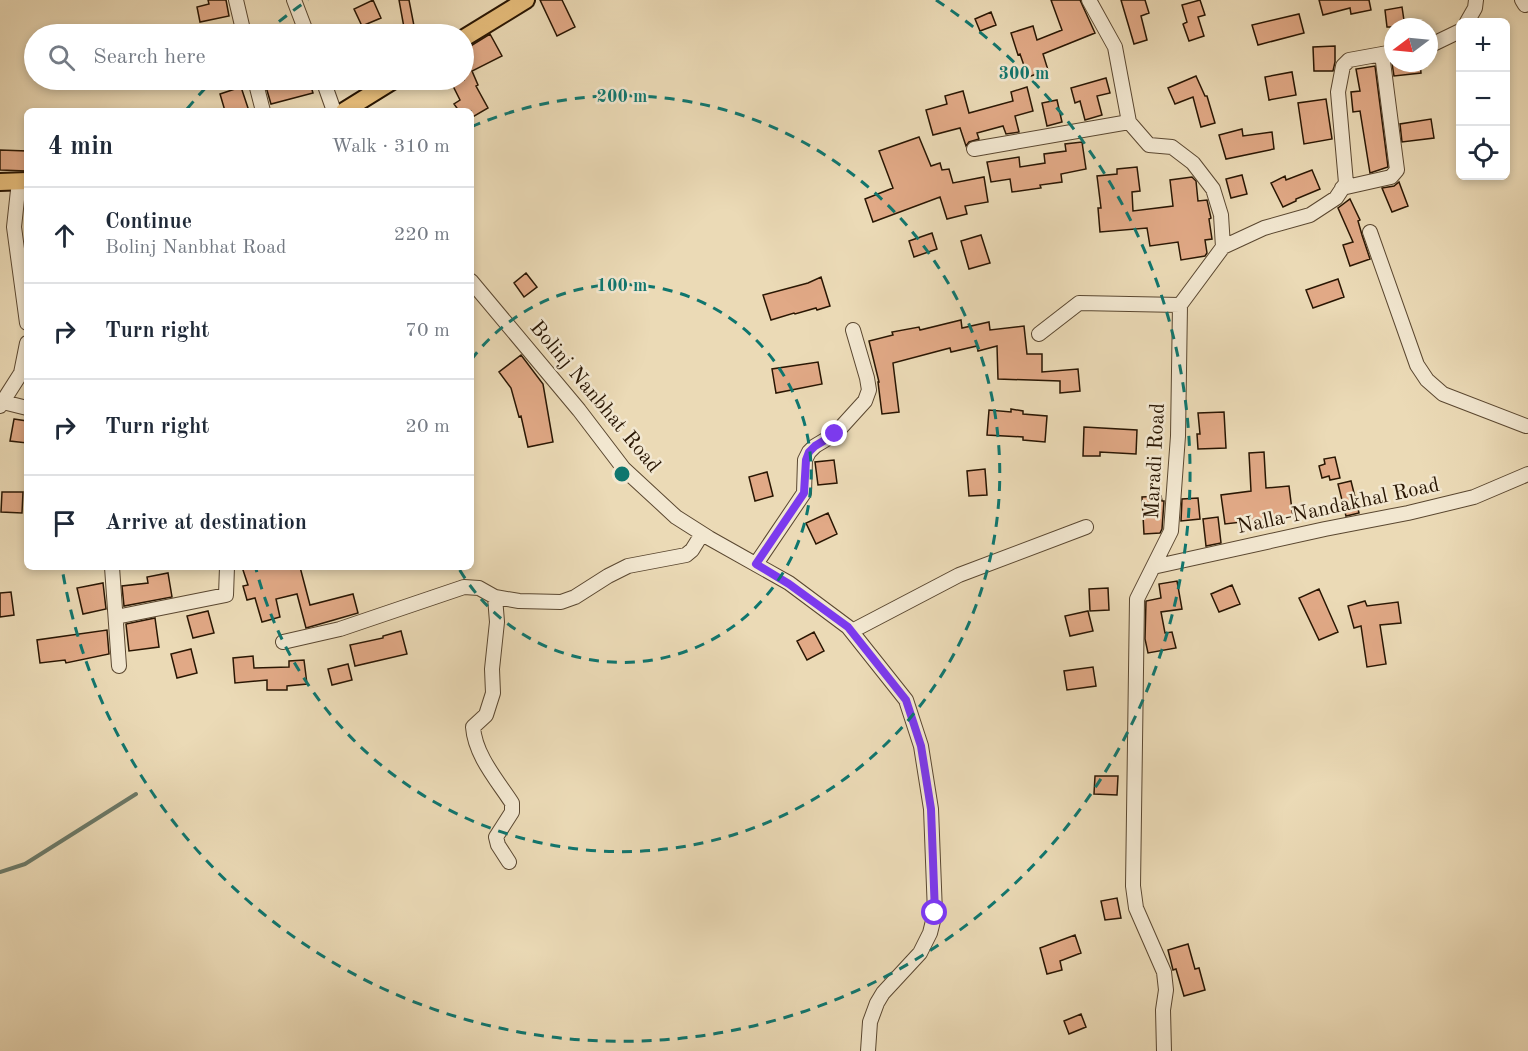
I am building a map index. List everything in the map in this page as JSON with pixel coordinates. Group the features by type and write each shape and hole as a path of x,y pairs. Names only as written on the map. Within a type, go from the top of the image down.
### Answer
{"main road":[{"path":"474,32 526,0"},
{"path":"364,105 382,90"},
{"path":"0,182 23,181"}],"street":[{"path":"236,0 242,24"},
{"path":"294,0 303,24"},
{"path":"1089,0 1115,47 1129,122 1149,145 1172,147 1193,163 1213,189 1221,215 1223,247"},
{"path":"1469,18 1475,8 1476,0"},
{"path":"1438,42 1456,33"},
{"path":"1039,334 1079,303 1180,305 1223,247 1264,228 1310,215 1336,198 1346,183 1338,92 1343,66 1349,60 1384,54"},
{"path":"1342,188 1391,177 1397,171 1389,72"},
{"path":"258,90 262,108"},
{"path":"327,90 333,108"},
{"path":"974,149 1129,122"},
{"path":"23,181 14,227 24,301"},
{"path":"1370,232 1418,365 1427,380 1443,394 1527,425"},
{"name":"Bolinj Nanbhat Road","path":"474,284 579,410 624,469 676,517 817,603 852,631 906,700 921,746 931,809 935,913 930,933 920,953 883,993 877,1003 870,1022 868,1051"},
{"name":"Maradi Road","path":"1164,1051 1166,990 1164,972 1136,908 1133,886 1137,599 1171,531 1179,436 1180,305"},
{"path":"756,564 804,493 806,460 809,452 835,434 865,401 869,390 867,378 853,330"},
{"path":"24,358 21,373 1,404 24,408"},
{"name":"Nalla-Nandakhal Road","path":"1153,567 1474,497 1528,474"},
{"path":"852,631 959,575 1086,527"},
{"path":"283,642 340,629 464,587 479,588 495,597 519,601 569,601 628,566 686,555 702,534"},
{"path":"112,570 119,666"},
{"path":"116,617 226,595 227,570"},
{"path":"495,597 497,622 492,669 493,693 486,715 473,727 474,738 479,750 512,803 512,812 496,837 508,862"}],"building":[{"path":"208,0 226,0 229,16 200,22 197,7 209,4"},
{"path":"373,0 381,18 361,24 354,9"},
{"path":"399,0 409,0 414,24 403,24"},
{"path":"540,0 562,0 575,27 557,36"},
{"path":"1051,0 1080,0 1095,33 1043,54 1048,70 1028,77 1011,33 1033,26 1037,40 1062,30"},
{"path":"1121,0 1145,0 1149,13 1141,16 1147,40 1134,44"},
{"path":"1200,0 1205,15 1198,17 1204,36 1189,41 1183,24 1187,22 1182,5"},
{"path":"1319,0 1369,0 1371,10 1351,14 1350,8 1323,15"},
{"path":"1402,7 1404,18 1386,18 1385,10"},
{"path":"991,12 996,25 980,31 975,19"},
{"path":"1299,14 1304,33 1258,45 1252,25"},
{"path":"490,34 502,56 474,70 474,44"},
{"path":"1335,46 1333,71 1314,71 1313,47"},
{"path":"1375,66 1388,167 1370,173 1360,111 1353,112 1351,92 1360,91 1356,69"},
{"path":"1292,72 1296,95 1269,100 1265,77"},
{"path":"1393,72 1421,72 1421,73 1394,76"},
{"path":"474,76 478,85 476,86 488,108 474,116 474,108 457,108 454,104 460,100 455,90 474,90"},
{"path":"1196,76 1207,96 1215,123 1201,127 1193,97 1175,104 1168,88"},
{"path":"1106,78 1110,93 1097,96 1102,115 1085,120 1080,101 1075,103 1071,88"},
{"path":"1027,87 1033,111 1015,116 1019,132 1006,134 1003,126 977,133 979,139 969,142 966,146 960,128 933,135 926,110 947,104 945,96 963,91 969,113 1013,101 1011,92"},
{"path":"242,90 248,108 224,108 220,94"},
{"path":"267,90 312,90 313,93 271,104"},
{"path":"1326,99 1332,139 1304,144 1298,103"},
{"path":"1057,100 1062,122 1047,126 1042,103"},
{"path":"1431,119 1434,138 1402,142 1400,124"},
{"path":"1242,129 1243,136 1272,132 1274,149 1226,159 1219,135"},
{"path":"919,137 931,166 940,163 942,170 949,169 953,183 984,177 988,202 965,206 967,214 947,219 940,197 873,222 865,199 893,188 879,151"},
{"path":"1082,142 1086,169 1061,174 1062,182 1012,192 1010,179 991,182 987,162 1019,157 1020,167 1045,163 1044,154 1066,151 1065,144"},
{"path":"0,150 24,151 24,171 0,170"},
{"path":"1137,167 1140,191 1132,192 1133,211 1173,206 1170,180 1192,177 1196,181 1198,201 1207,200 1211,218 1209,219 1212,239 1205,240 1207,253 1205,256 1181,260 1178,242 1150,246 1147,228 1100,232 1098,208 1101,208 1097,176 1117,174 1117,169"},
{"path":"1312,170 1320,189 1283,207 1271,183 1285,176 1286,180"},
{"path":"1242,175 1247,194 1231,198 1226,179"},
{"path":"1399,182 1408,206 1392,212 1382,188 1394,186"},
{"path":"1350,199 1360,220 1358,221 1370,259 1350,266 1343,245 1353,242 1338,208"},
{"path":"932,233 937,249 914,257 909,241"},
{"path":"981,235 990,263 969,269 961,241"},
{"path":"526,273 537,287 524,297 514,283"},
{"path":"821,277 830,306 771,320 763,295 808,283"},
{"path":"1338,279 1344,297 1313,308 1306,290"},
{"path":"961,320 962,328 989,322 990,330 1024,326 1027,354 1042,354 1042,372 1078,369 1080,391 1060,393 1060,381 998,379 997,346 978,351 977,346 951,352 950,348 893,363 899,412 882,414 879,382 869,341 893,335 892,332 919,327 920,330"},
{"path":"521,355 543,384 553,442 528,447 521,416 519,417 511,388 499,372"},
{"path":"818,362 822,384 776,393 772,369"},
{"path":"1011,409 1023,411 1023,414 1047,416 1045,442 1023,440 1023,437 987,435 989,410 1011,412"},
{"path":"1224,412 1226,448 1198,449 1197,434 1200,434 1198,413"},
{"path":"14,419 24,421 24,443 10,441"},
{"path":"1084,427 1137,430 1136,454 1100,452 1100,456 1083,456"},
{"path":"1264,452 1266,488 1289,486 1293,518 1225,524 1221,495 1251,491 1249,453"},
{"path":"1335,457 1340,478 1330,480 1329,476 1322,478 1319,466 1325,464 1324,459"},
{"path":"834,460 837,483 818,485 815,462"},
{"path":"985,469 987,495 969,496 967,471"},
{"path":"767,472 773,496 755,501 749,477"},
{"path":"1351,481 1359,513 1346,516 1338,484"},
{"path":"2,492 23,492 22,513 1,512"},
{"path":"1161,496 1164,501 1162,529 1160,533 1144,534 1142,497"},
{"path":"1198,498 1200,519 1181,521 1182,499"},
{"path":"828,513 837,534 816,544 806,523"},
{"path":"1218,517 1221,543 1206,546 1203,519"},
{"path":"243,570 301,570 310,605 353,594 358,613 306,628 297,594 276,599 280,617 262,622 255,598 247,600 243,586 248,585"},
{"path":"168,573 172,597 124,606 122,586 148,583 147,577"},
{"path":"1177,581 1182,609 1161,612 1165,633 1172,632 1176,648 1148,653 1145,639 1146,601 1161,598 1159,584"},
{"path":"103,583 106,609 83,614 77,588"},
{"path":"1232,585 1240,604 1219,612 1211,594"},
{"path":"1108,588 1109,610 1090,611 1089,589"},
{"path":"1319,589 1338,632 1319,640 1299,598"},
{"path":"11,592 14,615 0,617 0,593"},
{"path":"1365,601 1367,606 1398,602 1401,623 1380,625 1386,664 1367,667 1361,626 1354,628 1348,606"},
{"path":"208,611 214,633 193,638 187,616"},
{"path":"1088,611 1093,631 1070,636 1065,616"},
{"path":"155,618 159,647 129,651 126,624"},
{"path":"107,630 109,654 66,663 65,660 40,663 37,640"},
{"path":"401,631 407,654 355,666 350,645 383,638 383,636"},
{"path":"814,632 824,651 807,660 797,641"},
{"path":"191,649 197,673 177,678 171,654"},
{"path":"253,656 254,668 289,667 289,661 304,660 307,684 287,686 287,690 267,690 267,680 235,683 233,658"},
{"path":"348,664 352,680 332,685 328,669"},
{"path":"1093,667 1096,686 1067,690 1064,671"},
{"path":"1095,776 1118,776 1117,795 1094,794"},
{"path":"1117,898 1121,918 1105,920 1101,901"},
{"path":"1075,935 1081,953 1060,961 1062,970 1047,974 1040,948"},
{"path":"1188,944 1195,969 1199,968 1205,990 1184,996 1176,969 1173,970 1168,950"},
{"path":"1081,1014 1086,1027 1069,1034 1064,1021"}],"waterway":[{"path":"0,872 25,864 136,794"}],"route":[{"path":"835,434 809,452 806,460 804,493 756,564 817,603 848,627 906,700 921,746 931,809 935,913"}]}
